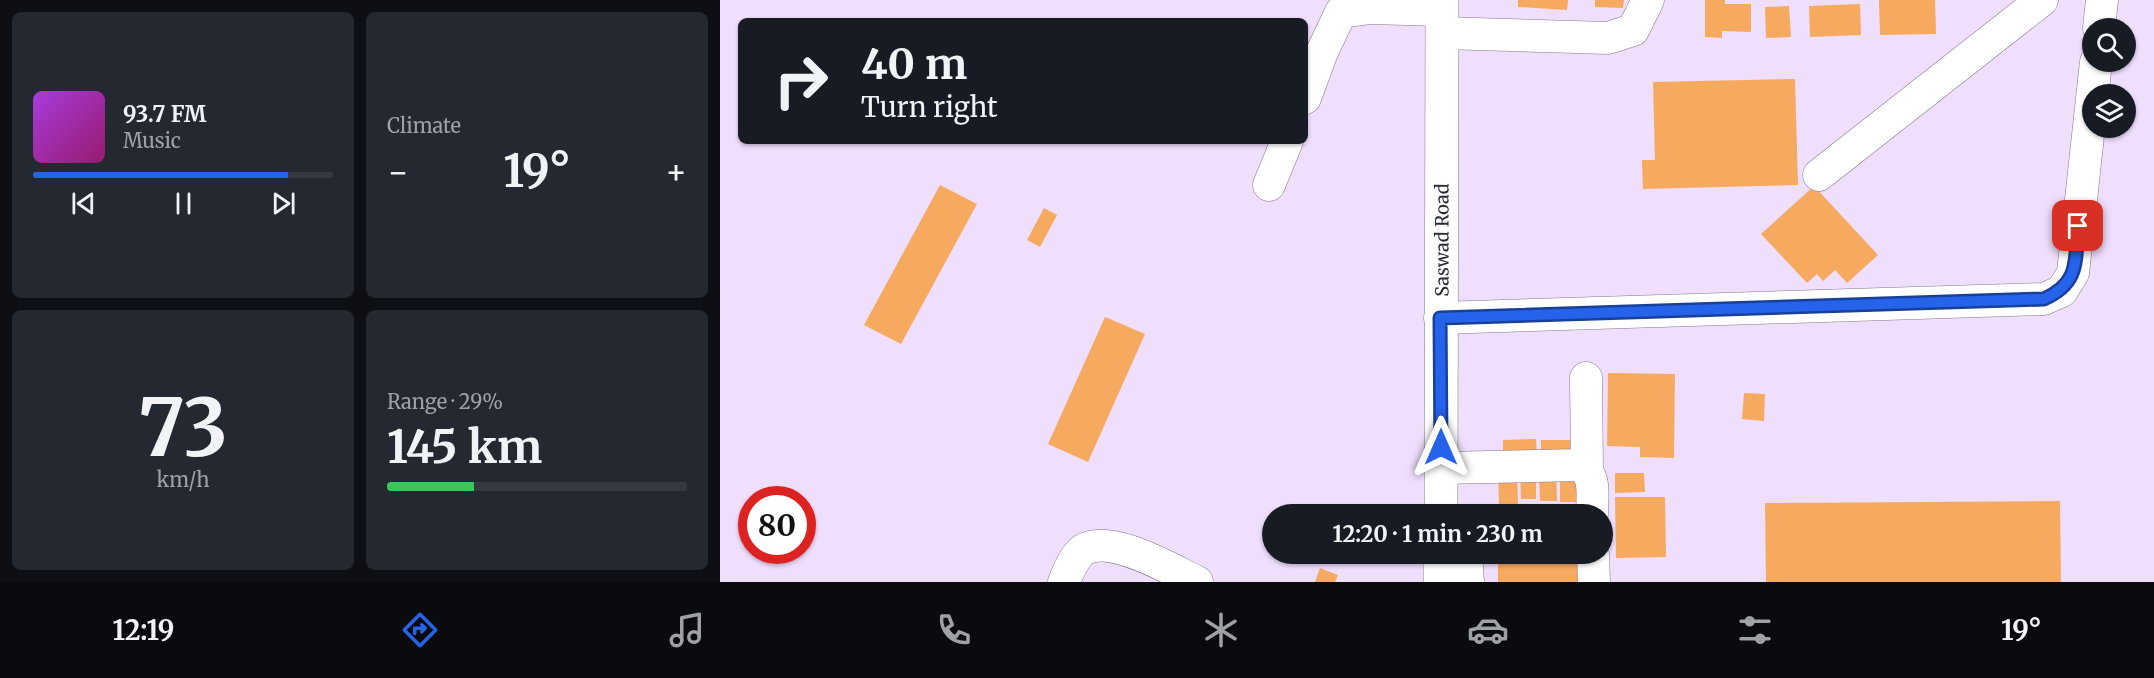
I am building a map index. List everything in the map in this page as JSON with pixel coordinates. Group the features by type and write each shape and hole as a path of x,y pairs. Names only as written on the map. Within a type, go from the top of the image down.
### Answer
{"highway":[{"name":"Saswad Road","path":"1442,14 1440,318 1441,468 1445,504"},
{"path":"1440,564 1440,582"}],"street":[{"path":"1308,90 1322,52 1341,12 1370,8 1442,14 1608,38 1633,30 1648,0"},
{"path":"1819,175 2042,0"},
{"path":"2100,18 2103,0"},
{"path":"1440,318 2044,299 2062,291 2073,273 2095,72"},
{"path":"1269,185 1286,144"},
{"path":"1586,378 1587,469 1591,477 1592,504"},
{"path":"1441,468 1579,465 1587,469"},
{"path":"1064,582 1070,568 1083,550 1101,545 1125,549 1197,582"},
{"path":"1467,564 1468,582"},
{"path":"1593,564 1594,582"}],"building":[{"path":"1518,0 1568,0 1567,10 1518,7"},
{"path":"1595,0 1624,0 1623,8 1595,7"},
{"path":"1705,0 1725,0 1725,4 1751,4 1751,32 1722,31 1722,38 1705,37"},
{"path":"1879,0 1935,0 1936,34 1880,35"},
{"path":"1860,4 1861,35 1810,37 1809,6"},
{"path":"1789,6 1791,37 1766,38 1765,7"},
{"path":"1795,79 1798,185 1643,189 1642,160 1655,160 1653,82"},
{"path":"940,185 977,204 901,344 864,325"},
{"path":"1814,186 1878,255 1847,283 1835,270 1823,281 1817,274 1807,283 1761,234"},
{"path":"1044,208 1057,215 1040,247 1027,240"},
{"path":"1105,317 1145,334 1088,462 1048,444"},
{"path":"1608,373 1675,374 1674,458 1640,457 1640,447 1607,446"},
{"path":"1744,393 1765,394 1764,421 1742,419"},
{"path":"1536,439 1537,457 1503,457 1503,440"},
{"path":"1541,440 1578,440 1578,458 1541,458"},
{"path":"1498,470 1517,470 1518,504 1499,504"},
{"path":"1520,470 1536,470 1536,499 1521,499"},
{"path":"1539,470 1556,470 1557,501 1540,501"},
{"path":"1560,471 1576,471 1577,502 1560,502"},
{"path":"1615,473 1644,473 1645,492 1615,493"},
{"path":"1615,497 1665,497 1666,557 1616,558"},
{"path":"2060,501 2061,582 1766,582 1765,503"},
{"path":"1498,564 1587,564 1587,582 1498,582"},
{"path":"1320,568 1338,575 1335,582 1315,582"}],"route":[{"path":"1441,447 1440,318 2044,299 2062,291 2073,273 2078,226"}]}
